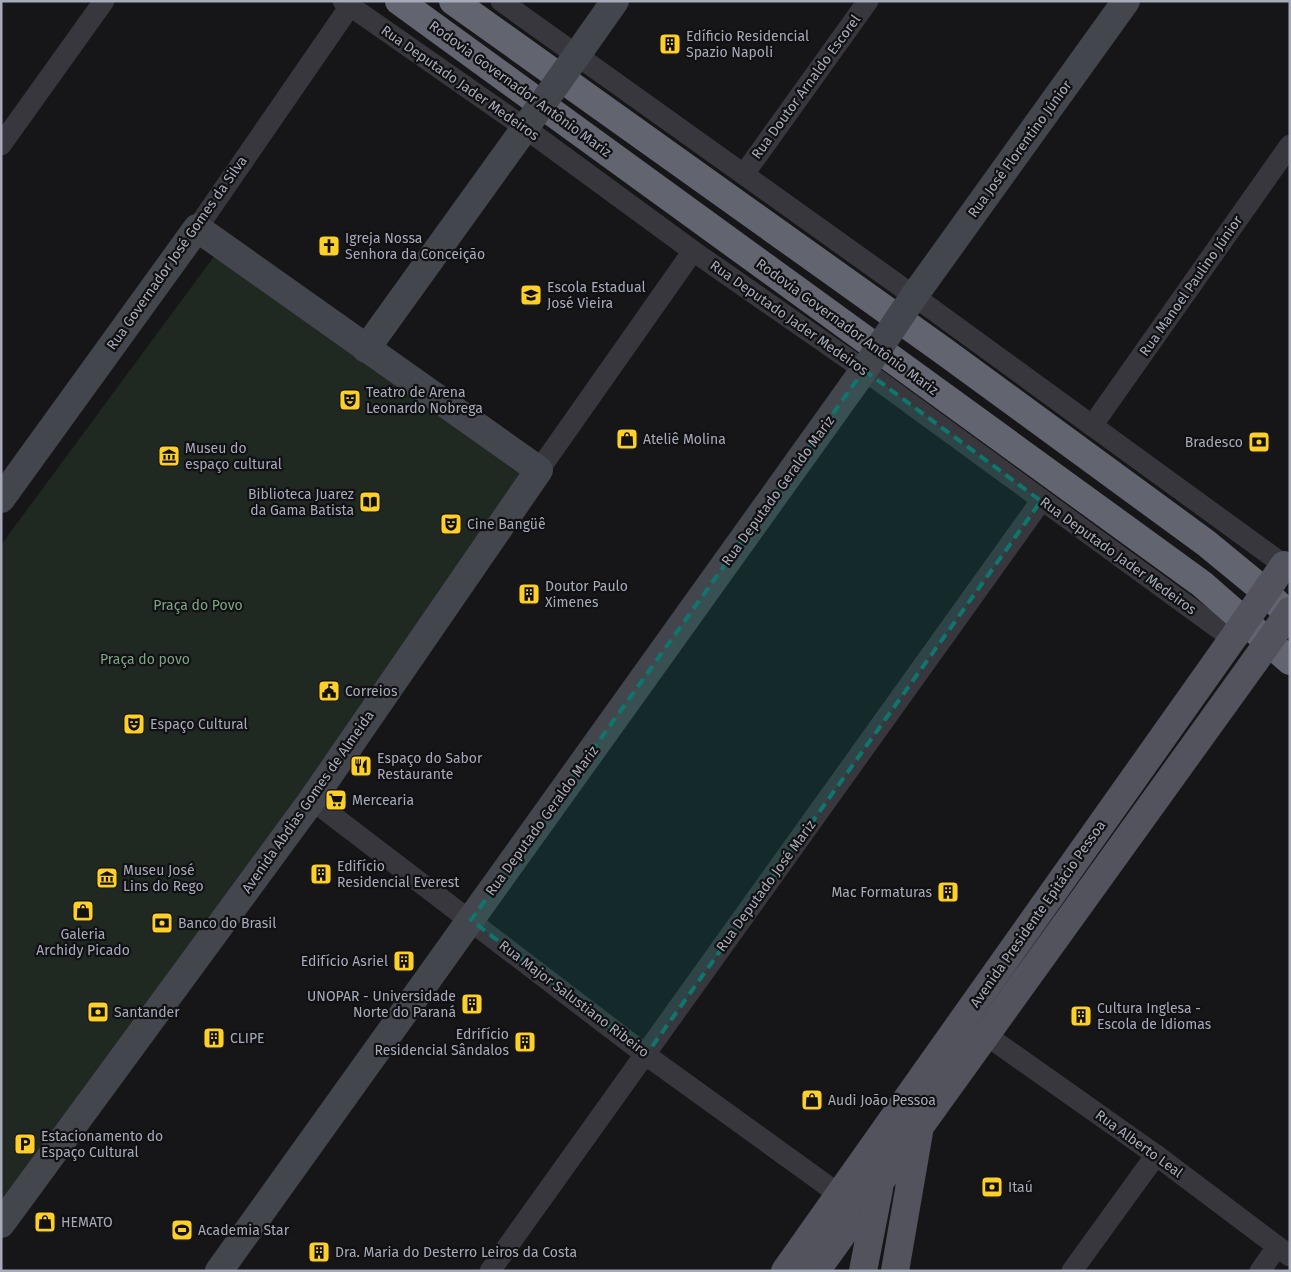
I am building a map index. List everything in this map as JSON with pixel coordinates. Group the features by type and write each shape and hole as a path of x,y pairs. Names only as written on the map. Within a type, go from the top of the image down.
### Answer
{"highway":[{"name":"Rodovia Governador Antônio Mariz","path":"399,1 1202,584 1290,661"},
{"path":"453,1 953,358 1206,543 1262,589 1290,616"}],"main road":[{"name":"Avenida Presidente Epitácio Pessoa","path":"785,1271 1287,561"},
{"name":"Avenida Presidente Epitácio Pessoa","path":"816,1271 1290,611"},
{"path":"895,1271 920,1126"},
{"path":"863,1271 881,1181 880,1138"}],"street":[{"path":"1,145 104,1"},
{"path":"501,1 914,296 1092,426 1287,561"},
{"path":"366,349 615,1"},
{"name":"Rua Doutor Arnaldo Escorel","path":"744,174 868,1"},
{"name":"Rua José Florentino Júnior","path":"864,370 914,296 1126,1"},
{"name":"Rua Deputado Jader Medeiros","path":"347,4 525,128 693,251 864,370 1042,501 1234,636"},
{"name":"Rua Governador José Gomes da Silva","path":"1,499 197,228 347,4"},
{"name":"Rua Manoel Paulino Júnior","path":"1092,426 1290,145"},
{"path":"197,228 539,470"},
{"name":"Avenida Abdias Gomes de Almeida","path":"1,1224 312,800 539,470 693,251"},
{"name":"Rua Deputado Geraldo Mariz","path":"219,1271 864,370"},
{"name":"Rua Deputado José Mariz","path":"490,1271 1042,501"},
{"name":"Rua Major Salustiano Ribeiro","path":"312,800 646,1055 840,1195"},
{"name":"Rua Alberto Leal","path":"986,1035 1156,1155 1284,1252"},
{"path":"1072,1271 1156,1155"},
{"path":"1260,1271 1284,1252"}],"highlighted area":[{"path":"864,370 1041,501 646,1055 471,920"}],"green space":[{"name":"Praça do Povo","path":"218,251 530,476 1,1210 1,545"}],"place":[{"name":"Edíficio Residencial Spazio Napoli","path":"670,44"},
{"name":"Igreja Nossa Senhora da Conceição","path":"329,246"},
{"name":"Escola Estadual José Vieira","path":"531,295"},
{"name":"Teatro de Arena Leonardo Nobrega","path":"350,400"},
{"name":"Ateliê Molina","path":"627,439"},
{"name":"Bradesco","path":"1259,442"},
{"name":"Museu do espaço cultural","path":"169,456"},
{"name":"Biblioteca Juarez da Gama Batista","path":"370,502"},
{"name":"Cine Bangüê","path":"451,524"},
{"name":"Doutor Paulo Ximenes","path":"529,594"},
{"name":"Correios","path":"329,691"},
{"name":"Espaço Cultural","path":"134,724"},
{"name":"Espaço do Sabor Restaurante","path":"361,766"},
{"name":"Mercearia","path":"336,800"},
{"name":"Edifício Residencial Everest","path":"321,874"},
{"name":"Museu José Lins do Rego","path":"107,878"},
{"name":"Mac Formaturas","path":"948,892"},
{"name":"Galeria Archidy Picado","path":"83,911"},
{"name":"Banco do Brasil","path":"162,923"},
{"name":"Edifício Asriel","path":"404,961"},
{"name":"UNOPAR - Universidade Norte do Paraná","path":"472,1004"},
{"name":"Santander","path":"98,1012"},
{"name":"Cultura Inglesa - Escola de Idiomas","path":"1081,1016"},
{"name":"CLIPE","path":"214,1038"},
{"name":"Edrifício Residencial Sândalos","path":"525,1042"},
{"name":"Audi João Pessoa","path":"812,1100"},
{"name":"Estacionamento do Espaço Cultural","path":"25,1144"},
{"name":"Itaú","path":"992,1187"},
{"name":"HEMATO","path":"45,1222"},
{"name":"Academia Star","path":"182,1230"},
{"name":"Dra. Maria do Desterro Leiros da Costa","path":"319,1252"}],"park label":[{"name":"Praça do povo","path":"145,659"}]}
